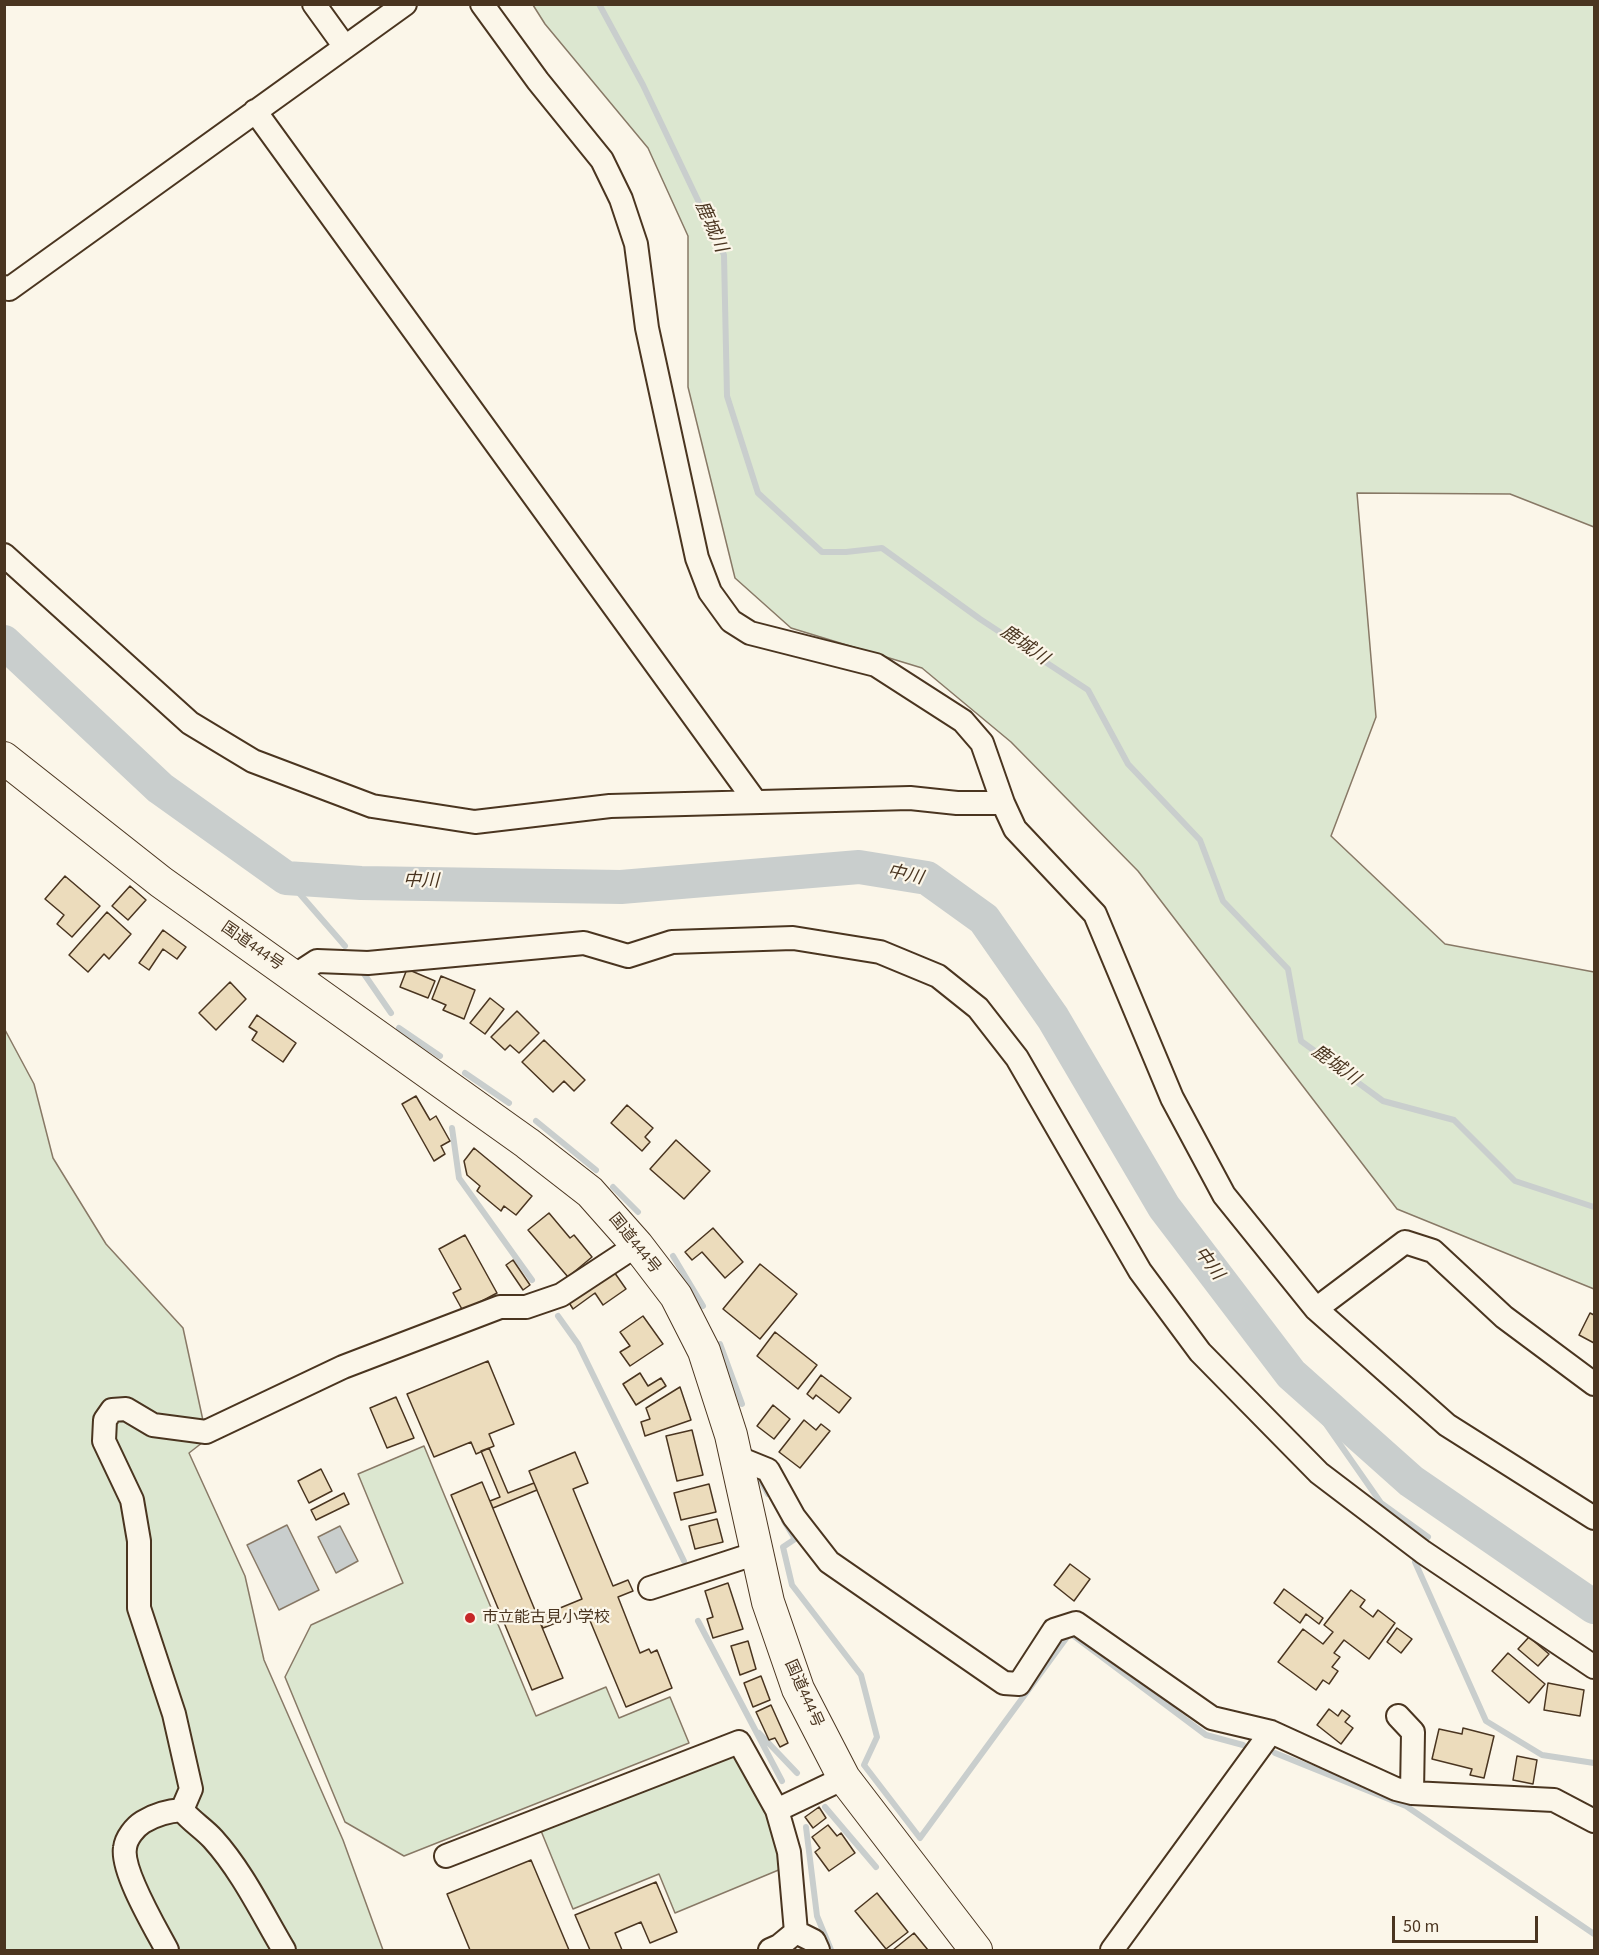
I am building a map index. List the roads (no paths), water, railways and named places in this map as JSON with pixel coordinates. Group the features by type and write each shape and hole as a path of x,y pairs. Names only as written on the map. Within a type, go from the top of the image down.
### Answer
{"highway":[{"name":"国道444号","path":"4,758 161,882 527,1143 590,1192 637,1245 676,1296 704,1351 731,1435 768,1602 798,1689 844,1778 976,1950"}],"street":[{"path":"314,4 345,47"},
{"path":"4,287 9,289 405,4"},
{"path":"482,4 538,81 602,160 621,199 636,244 647,328 696,558 710,592 731,621 750,633 876,665 963,721 982,743 1016,829 1095,914 1172,1098 1224,1195 1316,1309 1447,1425 1594,1518"},
{"path":"255,111 755,801"},
{"path":"4,555 190,723 254,761 372,806 475,822 610,806 910,798 957,803 1004,803"},
{"path":"294,976 317,961 368,963 584,943 628,956 672,942 793,939 880,952 938,976 978,1008 1017,1058 1140,1271 1200,1352 1318,1473 1423,1552 1594,1667"},
{"path":"1316,1309 1405,1242 1433,1251 1504,1317 1594,1384"},
{"path":"182,1810 191,1789 174,1714 139,1608 139,1541 132,1500 104,1441 105,1420 112,1410 126,1409 153,1425 206,1432 343,1367 500,1307 526,1307 561,1295 637,1245"},
{"path":"736,1457 768,1470 794,1517 829,1562 1004,1683 1019,1683 1054,1630 1076,1623 1212,1718 1271,1732 1396,1789 1412,1793 1554,1800 1594,1821"},
{"path":"650,1588 757,1553"},
{"path":"1398,1716 1413,1732 1412,1793"},
{"path":"1113,1950 1271,1732"},
{"path":"446,1856 739,1742 777,1810 789,1851 796,1932"},
{"path":"777,1810 844,1778"},
{"path":"167,1950 126,1865 125,1849 136,1826 154,1815 169,1810 182,1810 194,1824 212,1838 236,1869 284,1950"},
{"path":"770,1950 779,1946 796,1932"},
{"path":"796,1932 814,1941 818,1950"}],"waterway":[{"name":"鹿城川","path":"599,4 643,85 724,255 727,396 758,493 822,552 882,548 980,619 1088,690 1128,764 1200,840 1223,901 1288,969 1301,1041 1383,1101 1454,1120 1515,1181 1594,1207"},
{"name":"中川","path":"4,642 160,788 286,878 361,883 621,887 859,867 927,878 984,919 1053,1018 1164,1207 1291,1374 1411,1481 1594,1607"},
{"path":"286,878 345,946"},
{"path":"362,971 391,1013"},
{"path":"399,1028 440,1056"},
{"path":"465,1073 509,1103"},
{"path":"536,1121 596,1170"},
{"path":"452,1128 459,1178 532,1280"},
{"path":"613,1187 638,1212"},
{"path":"673,1256 703,1306"},
{"path":"558,1316 578,1344 684,1561"},
{"path":"720,1344 742,1404"},
{"path":"1291,1374 1381,1503 1428,1537"},
{"path":"761,1481 768,1494"},
{"path":"784,1521 795,1539 783,1547 792,1585 861,1675 877,1737 864,1765 920,1838 1070,1633 1206,1735 1243,1745"},
{"path":"1415,1562 1486,1721 1542,1755 1594,1763"},
{"path":"698,1621 782,1781"},
{"path":"759,1733 797,1773"},
{"path":"1275,1753 1406,1806 1594,1934"},
{"path":"825,1807 876,1867"},
{"path":"806,1827 817,1916 831,1950"}],"place":[{"name":"市立能古見小学校","path":"470,1618"}]}
